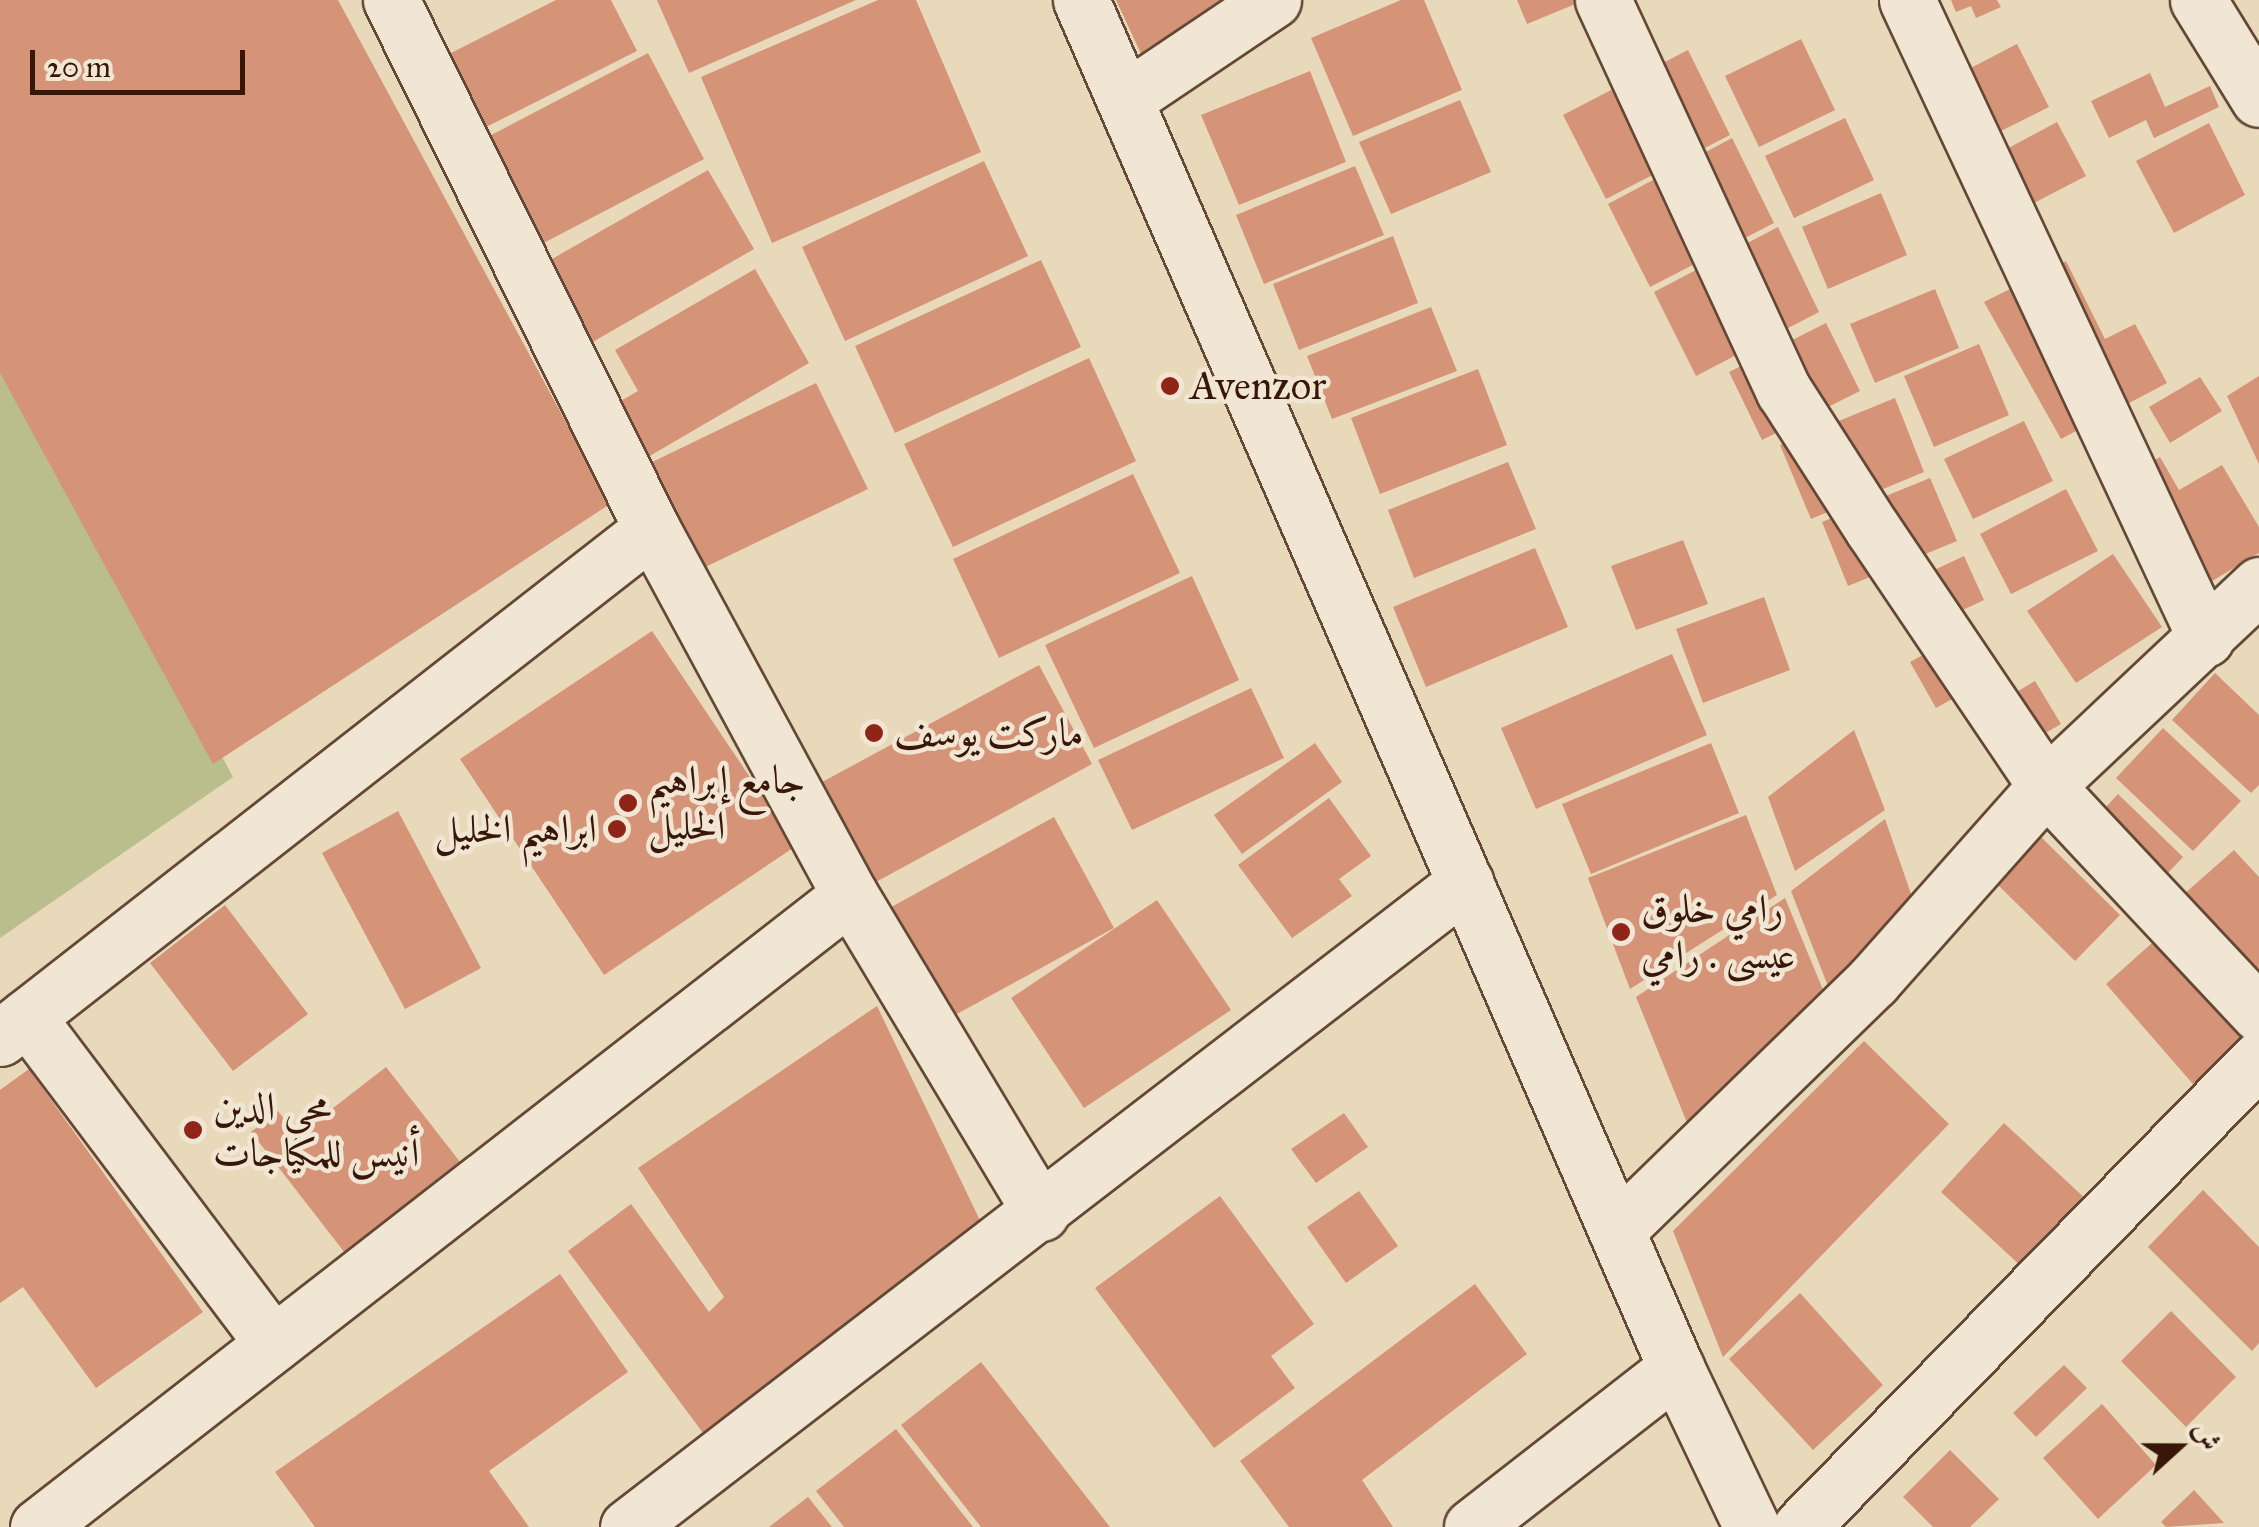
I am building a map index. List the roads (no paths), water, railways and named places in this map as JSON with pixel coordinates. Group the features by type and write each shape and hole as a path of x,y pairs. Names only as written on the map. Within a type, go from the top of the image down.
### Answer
{"street":[{"path":"391,0 652,529 850,895 1041,1213"},
{"path":"1081,0 1127,98 1676,1368 1752,1527"},
{"path":"1127,98 1273,0"},
{"path":"1603,0 1784,391 2046,786 2259,1014"},
{"path":"1907,0 2206,639"},
{"path":"2198,0 2259,99"},
{"path":"272,1344 8,1029 652,529"},
{"path":"1618,1229 1873,981 2046,786 2206,639 2259,584"},
{"path":"628,1527 1041,1213 1466,882"},
{"path":"38,1527 850,895"},
{"path":"1800,1527 2259,1059"},
{"path":"1472,1527 1676,1368"}],"place":[{"name":"Avenzor","path":"1170,386"},
{"name":"ماركت يوسف","path":"874,733"},
{"name":"جامع إبراهيم الخليل","path":"628,803"},
{"name":"ابراهيم الخليل","path":"617,829"},
{"name":"رامي خلوق عيسى . رامي","path":"1621,932"},
{"name":"محي الدين أنيس للمكياجات","path":"193,1130"}]}
